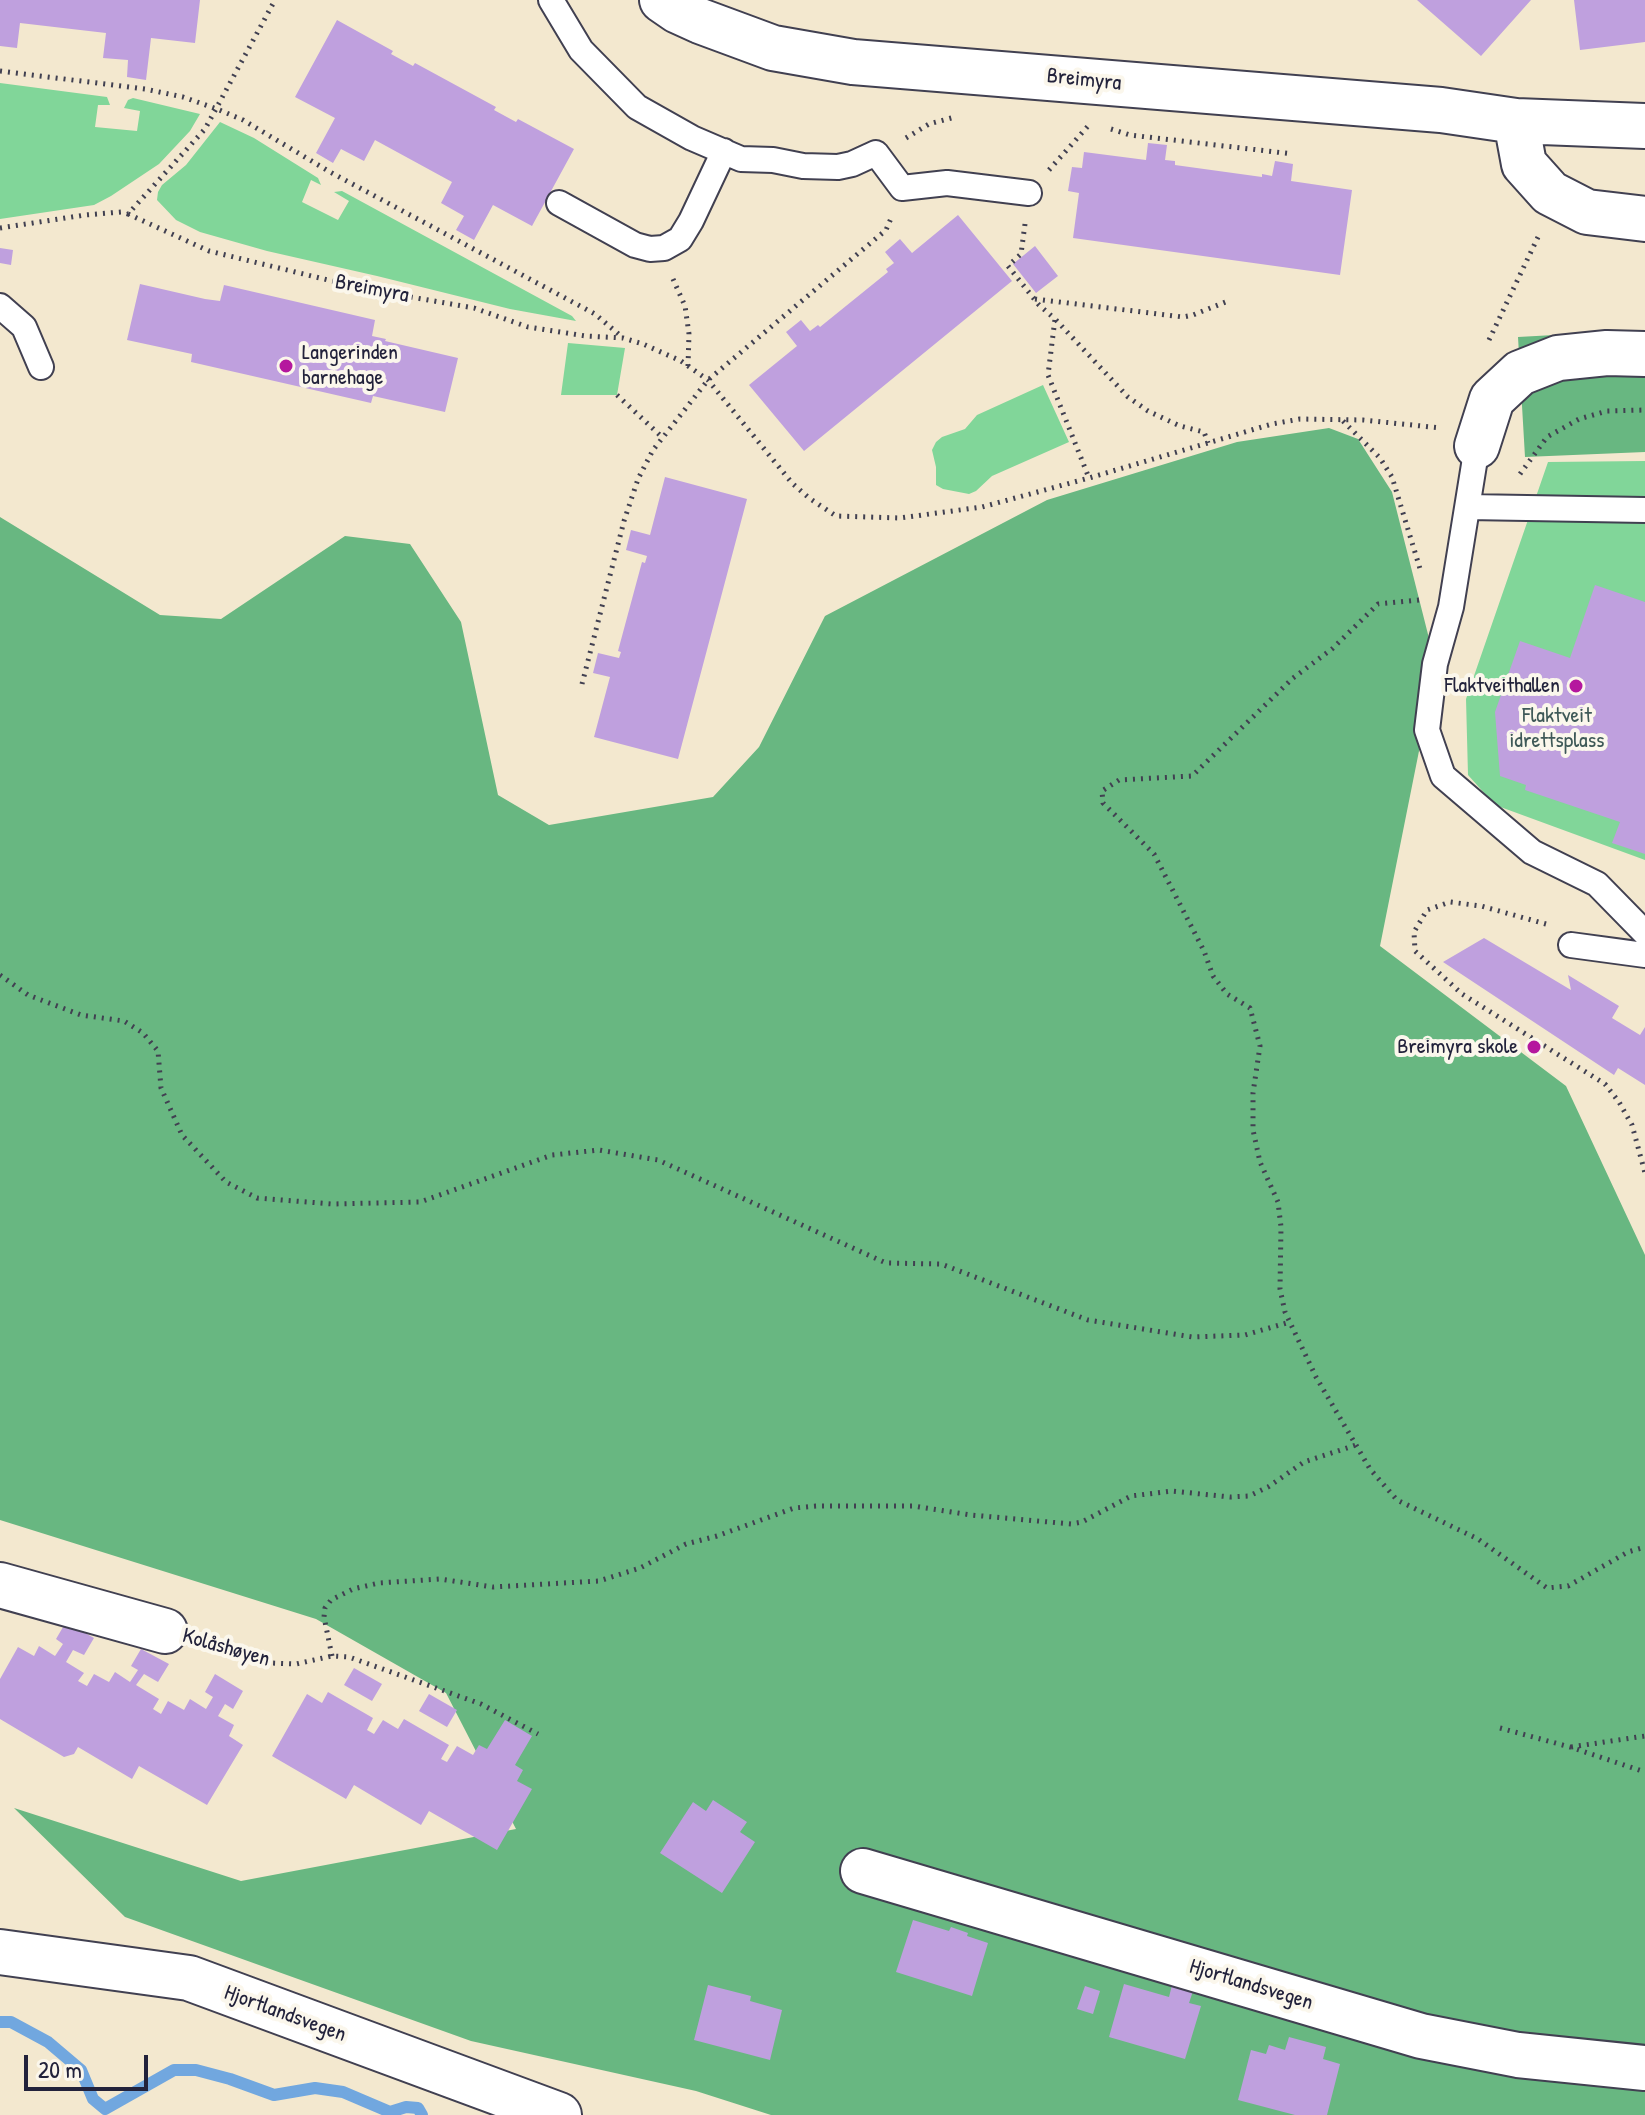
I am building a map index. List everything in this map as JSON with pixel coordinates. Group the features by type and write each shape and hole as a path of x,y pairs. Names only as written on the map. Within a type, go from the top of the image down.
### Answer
{"street":[{"name":"Breimyra","path":"662,0 700,21 773,48 853,62 1441,110 1516,121 1645,126"},
{"path":"1516,121 1524,164 1550,193 1587,212 1645,219"},
{"path":"1480,439 1492,399 1520,373 1558,358 1607,353 1645,354"},
{"name":"Kolåshøyen","path":"0,1585 165,1631"},
{"name":"Hjortlandsvegen","path":"863,1871 1421,2036 1518,2055 1645,2068"},
{"name":"Hjortlandsvegen","path":"0,1952 189,1978 559,2115"}],"lane":[{"path":"551,0 581,50 637,107 692,138 741,159 838,167 876,153 902,188 947,183 1029,193"},
{"path":"559,203 635,245 650,249 664,248 680,239 724,151"},
{"path":"0,306 24,327 41,367"},
{"path":"1480,439 1468,507 1440,604 1427,730 1443,776 1532,852 1597,884 1645,933"},
{"path":"1468,507 1645,510"},
{"path":"1571,945 1645,955"}],"path":[{"path":"128,214 205,129 275,0"},
{"name":"Breimyra","path":"0,71 145,89 183,97 243,120 330,172 595,314 623,338"},
{"path":"876,153 929,124 964,115"},
{"name":"Breimyra","path":"1072,124 1130,135 1293,154"},
{"path":"1088,126 1029,193 1021,254 1008,266 1034,299 1128,397 1158,416 1204,432 1208,443"},
{"path":"582,684 624,521 638,479 662,437 708,380 886,230 902,188"},
{"name":"Breimyra","path":"0,228 121,212 209,251 365,289 474,308 528,327 623,338 688,366 708,380 792,483 836,516 900,518 982,507 1272,424 1300,419 1363,420 1480,439"},
{"path":"1489,340 1538,237"},
{"path":"664,248 685,306 689,334 688,366"},
{"path":"1034,299 1183,317 1228,301"},
{"path":"1055,319 1048,375 1089,478"},
{"path":"617,395 662,437"},
{"path":"1343,420 1380,458 1392,477 1440,604"},
{"path":"1440,604 1416,599 1378,604 1332,649 1293,678 1192,776 1119,780 1102,791 1103,803 1154,854 1204,951 1213,976 1227,994 1250,1008 1260,1046 1253,1093 1253,1130 1260,1162 1278,1202 1281,1227 1280,1289 1285,1312 1316,1377 1370,1469 1397,1500 1478,1539 1547,1588 1568,1586 1628,1552 1645,1547"},
{"path":"1555,926 1481,906 1450,902 1427,910 1414,932 1415,951 1462,994 1605,1084 1632,1125 1645,1173"},
{"path":"0,975 28,995 81,1015 124,1021 143,1033 158,1051 161,1088 182,1135 226,1182 257,1198 332,1204 420,1202 552,1155 599,1150 658,1160 886,1263 941,1264 1088,1320 1192,1337 1245,1335 1290,1322"},
{"path":"332,1656 325,1608 331,1600 353,1589 379,1583 440,1579 493,1587 599,1581 640,1568 686,1544 794,1508 816,1506 913,1506 1071,1524 1082,1522 1131,1496 1172,1491 1249,1496 1304,1462 1356,1445"},
{"name":"Kolåshøyen","path":"165,1631 271,1663 296,1664 332,1656 349,1657 481,1704 538,1734"},
{"path":"1500,1728 1645,1772"},
{"path":"1570,1747 1645,1736"}],"green space":[{"path":"0,83 107,97 110,105 98,105 95,127 137,131 140,111 124,108 133,98 200,114 190,131 159,164 94,205 0,219"},
{"path":"220,122 254,138 318,178 321,185 311,180 302,202 338,220 349,201 334,192 342,191 572,316 576,321 510,309 267,251 200,232 176,220 157,200 158,192 186,165"},
{"path":"1645,330 1645,452 1525,457 1518,337"},
{"path":"568,343 625,348 617,395 561,395"},
{"path":"1043,385 1069,442 992,476 969,494 936,485 932,450 936,442 965,429 977,415"},
{"path":"1329,428 1358,439 1392,492 1436,666 1380,946 1566,1086 1645,1255 1645,2115 771,2115 696,2091 471,2041 125,1917 14,1808 241,1881 516,1829 446,1693 316,1619 0,1520 0,517 160,615 221,619 345,536 410,544 461,622 498,795 549,825 713,797 759,747 825,616 1047,500 1237,442"},
{"name":"Flaktveit idrettsplass","path":"1645,461 1645,860 1495,805 1468,775 1466,699 1548,462"}],"building":[{"path":"0,0 200,0 195,43 151,38 146,80 127,77 128,60 103,58 106,33 20,23 17,48 0,46"},
{"path":"1417,0 1531,0 1481,56"},
{"path":"1574,0 1645,0 1645,42 1580,50"},
{"path":"337,20 393,51 391,54 413,66 415,63 496,107 494,110 516,122 518,119 574,149 532,226 493,205 474,240 456,230 464,216 441,203 452,182 375,140 364,161 341,149 333,163 316,153 335,118 295,97"},
{"path":"1148,143 1167,145 1165,160 1175,161 1175,165 1262,177 1262,174 1272,176 1275,161 1293,164 1291,181 1352,190 1340,275 1073,238 1079,193 1068,191 1072,167 1082,168 1084,152 1146,160"},
{"path":"958,215 1012,281 804,451 749,385 797,346 786,332 801,320 810,331 818,325 820,327 888,272 886,269 894,263 885,252 900,239 912,253"},
{"path":"1035,246 1058,276 1036,293 1013,264"},
{"path":"0,248 13,250 11,265 0,263"},
{"path":"140,284 220,301 224,285 375,320 372,336 458,358 445,412 373,396 371,403 191,362 192,354 127,340"},
{"path":"665,477 747,499 678,759 594,737 610,677 593,673 598,653 619,658 621,652 618,651 642,562 645,563 647,556 626,550 631,530 650,535"},
{"name":"Flaktveithallen","path":"1595,585 1645,602 1645,854 1612,843 1620,822 1525,790 1526,785 1500,776 1495,712 1520,641 1570,658"},
{"path":"1484,938 1571,990 1568,975 1619,1006 1612,1018 1640,1035 1645,1027 1645,1085 1618,1068 1614,1075 1443,962"},
{"path":"66,1622 94,1638 84,1655 73,1650 66,1662 84,1673 78,1681 87,1686 94,1674 109,1682 115,1672 130,1682 138,1670 131,1666 141,1649 169,1664 158,1682 144,1674 136,1685 159,1699 153,1709 161,1714 168,1701 184,1710 190,1699 206,1709 213,1697 205,1692 215,1674 243,1691 233,1709 225,1704 218,1716 234,1725 229,1736 243,1745 207,1805 139,1766 132,1779 78,1747 74,1754 64,1757 0,1719 0,1679 18,1647 34,1656 39,1646 55,1656 63,1644 56,1639"},
{"path":"354,1668 382,1684 372,1701 344,1685"},
{"path":"328,1692 373,1718 367,1730 374,1734 383,1720 398,1729 404,1719 449,1745 441,1759 447,1762 457,1746 473,1755 479,1745 487,1749 505,1720 532,1736 515,1765 523,1770 517,1781 532,1789 497,1850 429,1811 421,1825 354,1785 346,1799 272,1756 307,1694 322,1703"},
{"path":"429,1694 457,1710 447,1727 419,1711"},
{"path":"713,1800 747,1822 740,1832 755,1842 722,1893 660,1853 693,1802 706,1811"},
{"path":"913,1920 949,1931 951,1927 988,1943 972,1996 896,1972"},
{"path":"1124,1984 1169,1997 1172,1985 1193,1991 1189,2003 1201,2006 1185,2059 1109,2037"},
{"path":"708,1985 751,1996 750,2001 782,2010 770,2060 694,2040"},
{"path":"1085,1986 1100,1991 1093,2014 1077,2009"},
{"path":"1289,2037 1326,2047 1323,2059 1340,2064 1327,2115 1295,2115 1238,2100 1251,2050 1266,2054 1269,2045 1285,2050"}],"waterway":[{"path":"0,2022 11,2022 48,2042 81,2070 93,2099 105,2109 174,2070 196,2070 274,2095 315,2088 343,2092 390,2112 406,2107 418,2108 422,2115"}],"place":[{"name":"Langerinden barnehage","path":"286,366"},
{"name":"Flaktveithallen","path":"1576,686"},
{"name":"Breimyra skole","path":"1534,1047"}]}
